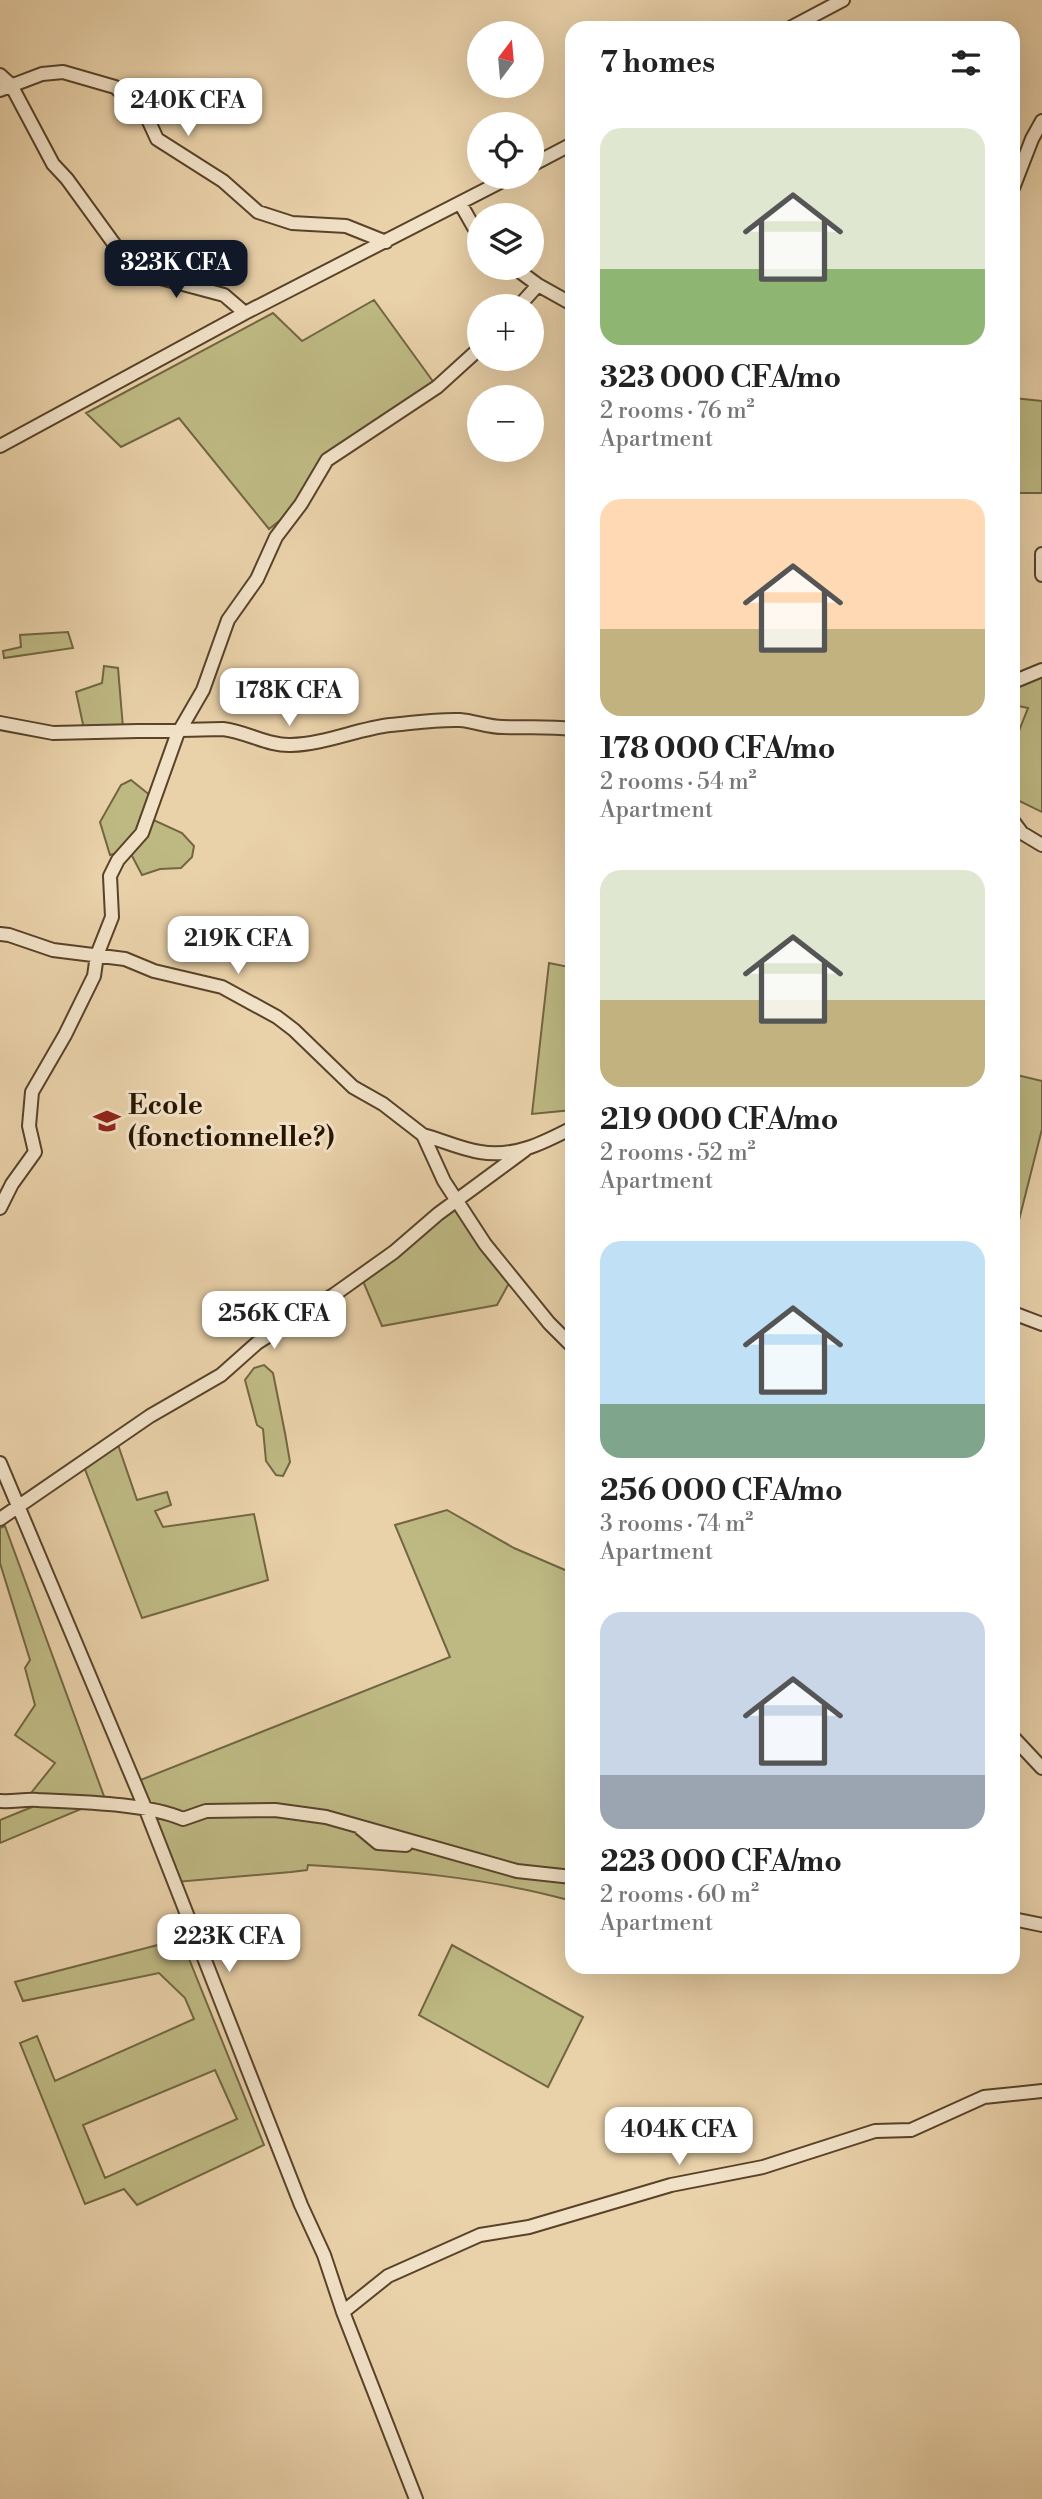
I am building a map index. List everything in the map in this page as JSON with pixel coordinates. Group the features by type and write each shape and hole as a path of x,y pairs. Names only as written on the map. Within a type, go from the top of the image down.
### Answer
{"street":[{"path":"803,21 843,0"},
{"path":"5,87 42,74 63,72 115,87 146,115 157,139 223,181 258,212 292,223 346,226 386,242"},
{"path":"0,75 53,164 81,197 128,263 138,272 224,295 245,313"},
{"path":"1020,170 1042,121"},
{"path":"544,159 565,148"},
{"path":"0,446 245,313 487,189"},
{"path":"460,203 467,215"},
{"path":"531,280 565,300"},
{"path":"530,294 538,285"},
{"path":"0,1208 12,1184 34,1152 29,1126 32,1092 87,995 94,976 97,955 112,917 110,876 118,860 142,833 180,730 203,690 228,620 257,579 276,537 301,504 327,460 437,387 467,360"},
{"path":"1042,554 1042,575"},
{"path":"1020,679 1042,670"},
{"path":"0,723 53,733 223,729 244,732 277,744 293,745 345,737 368,729 460,720 501,727 565,728"},
{"path":"1020,830 1042,845"},
{"path":"0,934 9,934 53,950 125,959 154,971 222,987 250,1001 294,1030 353,1087 383,1104 423,1135 482,1153 525,1150"},
{"path":"0,1519 150,1416 220,1375 257,1343 335,1294 394,1252 457,1199 525,1150 565,1131"},
{"path":"423,1135 444,1181 485,1244 565,1339"},
{"path":"1020,1315 1042,1324"},
{"path":"0,1464 146,1810 301,2205 324,2255 343,2312 416,2499"},
{"path":"1020,1744 1042,1768"},
{"path":"0,1801 35,1799 167,1812 183,1819 206,1811 275,1810 354,1824 517,1871 565,1876"},
{"path":"1020,1920 1042,1925"},
{"path":"343,2312 388,2276 480,2235 550,2221 671,2185 763,2167 876,2131 911,2130 984,2097 1042,2091"}],"shaded area":[{"path":"374,300 437,387 327,460 301,504 269,529 179,418 121,447 86,413 273,313 302,341"},
{"path":"1020,399 1042,401 1042,493 1020,493"},
{"path":"68,632 73,648 4,658 3,651 21,647 20,635"},
{"path":"104,666 118,668 123,728 84,729 76,692 102,683"},
{"path":"1042,670 1042,812 1020,801 1020,728 1028,708 1020,706 1020,679"},
{"path":"131,780 156,800 149,818 182,833 194,846 192,857 181,868 160,869 142,875 129,850 110,855 100,822 121,785"},
{"path":"549,963 565,966 565,1111 532,1114"},
{"path":"1020,1076 1042,1081 1042,1129 1020,1216"},
{"path":"457,1199 513,1276 497,1305 382,1326 360,1274"},
{"path":"264,1365 273,1373 290,1462 283,1476 276,1475 266,1461 263,1429 257,1425 245,1380 254,1368"},
{"path":"116,1439 137,1500 167,1492 171,1505 155,1511 163,1527 254,1514 268,1580 142,1618 83,1464"},
{"path":"447,1510 514,1548 565,1570 565,1899 474,1880 308,1865 307,1870 176,1882 138,1781 450,1657 395,1525"},
{"path":"5,1526 105,1799 0,1843 0,1820 32,1807 31,1793 55,1763 15,1735 35,1705 25,1668 30,1660 0,1563 0,1528"},
{"path":"181,1939 264,2145 137,2205 124,2189 85,2204 20,2043 37,2036 55,2081 194,2019 185,1998 159,1973 23,2001 15,1982","holes":["215,2070 237,2119 105,2178 83,2125"]},
{"path":"452,1945 583,2017 548,2087 419,2015"}],"place":[{"name":"Ecole (fonctionnelle?)","path":"107,1121"}]}
